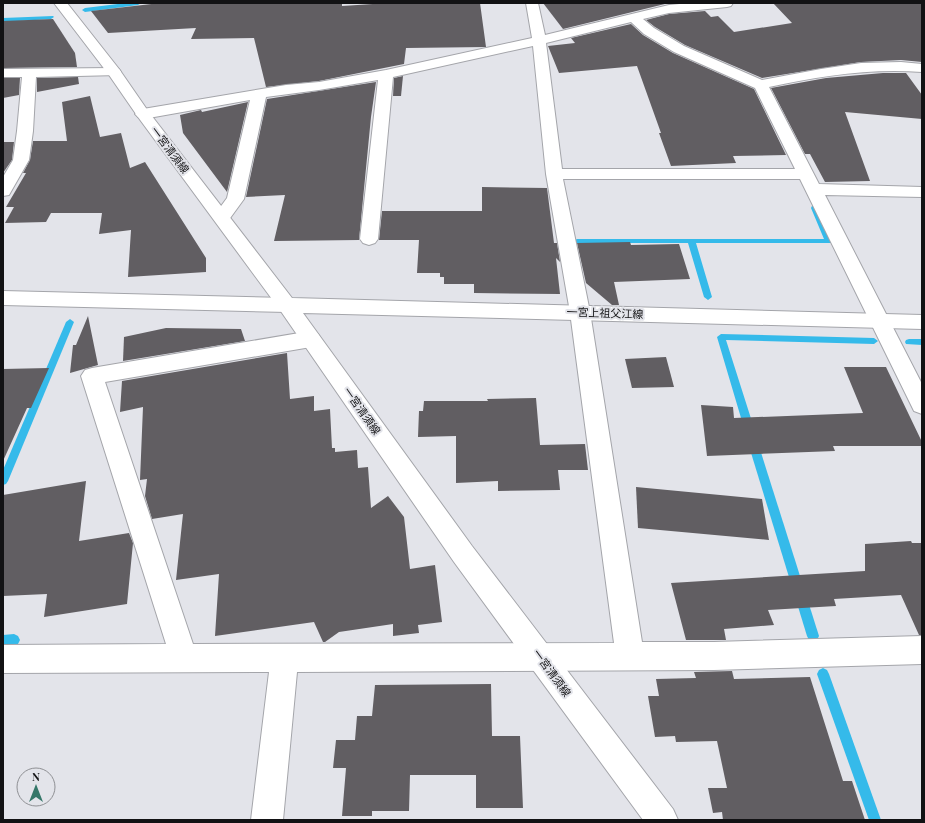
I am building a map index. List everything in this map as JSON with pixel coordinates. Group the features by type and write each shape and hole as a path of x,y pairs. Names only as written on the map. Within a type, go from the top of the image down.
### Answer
{"street":[{"name":"一宮清須線","path":"60,3 114,72 143,114 287,305 463,554 662,820"},
{"path":"532,3 539,40 554,174 580,312 630,656"},
{"path":"143,114 386,74 539,40 637,12 727,3"},
{"path":"637,12 649,31 679,49 761,85 846,68 888,66 922,68"},
{"path":"3,72 114,72"},
{"path":"3,191 21,160 25,131 29,73"},
{"path":"369,239 386,74"},
{"path":"761,85 922,405"},
{"path":"222,218 235,200 259,94"},
{"path":"554,174 807,174"},
{"path":"814,190 922,192"},
{"name":"一宮上祖父江線","path":"3,298 922,322"},
{"path":"184,658 92,376 311,339"},
{"path":"3,659 540,657 922,650"},
{"path":"267,820 284,658"}],"building":[{"path":"160,3 342,3 342,6 388,3 480,3 486,47 406,48 404,64 319,81 266,87 254,38 191,39 196,28 108,33 91,11"},
{"path":"543,3 669,3 563,29"},
{"path":"773,3 922,3 922,62 901,60 861,62 762,78 685,45 646,20 669,14 705,11 711,17 718,16 734,32 792,23"},
{"path":"53,19 75,53 77,67 3,68 3,21"},
{"path":"631,24 643,35 673,53 754,89 786,155 733,156 736,163 671,166 637,66 559,73 548,46 575,43 571,38"},
{"path":"883,73 906,73 922,95 922,119 845,112 870,181 825,182 810,154 805,154 771,88 826,78"},
{"path":"403,76 401,96 393,96 394,78"},
{"path":"78,77 79,84 37,92 37,78"},
{"path":"3,78 20,78 19,95 3,98"},
{"path":"376,82 371,117 359,240 274,241 285,195 246,197 267,99"},
{"path":"90,96 100,137 121,133 130,168 145,162 206,258 206,272 128,277 131,230 99,234 102,213 51,213 46,222 5,223 14,207 6,207 26,173 23,173 30,160 33,141 67,141 62,102"},
{"path":"248,102 227,192 183,133 180,115"},
{"path":"3,142 14,142 12,160 3,173"},
{"path":"482,187 547,188 554,243 557,243 560,262 556,258 560,294 474,293 474,284 444,284 444,277 440,277 440,273 417,273 419,240 379,240 382,211 482,211"},
{"path":"630,242 631,245 679,244 690,279 614,282 619,305 612,305 586,283 577,243"},
{"path":"88,316 98,365 70,373 73,345 76,345"},
{"path":"166,328 241,329 245,341 123,361 124,337"},
{"path":"287,353 290,399 314,396 314,411 330,409 332,448 335,448 335,452 357,450 358,468 368,467 371,508 388,496 404,517 410,569 435,565 442,622 418,625 419,633 393,636 393,624 339,632 325,642 323,642 314,622 215,636 219,574 176,580 183,514 152,519 145,496 147,479 140,480 143,407 120,412 122,381"},
{"path":"666,357 674,387 632,388 625,359"},
{"path":"844,367 886,367 922,442 922,446 833,446 835,451 707,456 701,405 733,407 734,418 863,413"},
{"path":"49,368 31,408 27,408 3,461 3,369"},
{"path":"536,398 540,445 585,444 588,470 558,470 560,490 498,491 498,481 456,483 456,436 418,437 419,411 423,411 424,401 488,401 487,399"},
{"path":"86,481 79,541 129,533 133,543 127,604 44,617 47,594 3,596 3,495"},
{"path":"636,487 762,499 769,540 638,528"},
{"path":"911,541 912,543 922,543 922,635 919,635 901,595 834,599 836,606 768,610 774,625 724,629 726,640 686,640 671,583 865,571 865,544"},
{"path":"732,671 734,679 810,677 843,781 852,781 865,820 723,820 722,812 713,813 708,788 727,788 717,741 676,742 675,736 655,737 648,696 659,696 656,679 696,678 694,672"},
{"path":"491,684 492,736 520,736 523,808 476,808 476,775 410,775 409,811 372,811 372,816 342,816 346,768 333,768 336,740 355,740 357,716 372,716 375,685"}],"waterway":[{"path":"85,10 138,3"},
{"path":"3,20 51,17"},
{"path":"691,241 829,241 815,208"},
{"path":"577,241 691,241"},
{"path":"691,241 708,297"},
{"path":"3,481 70,322"},
{"path":"749,428 721,337 874,341"},
{"path":"909,342 922,342"},
{"path":"753,443 813,636"},
{"path":"3,641 14,640"},
{"path":"823,674 875,820"}]}
